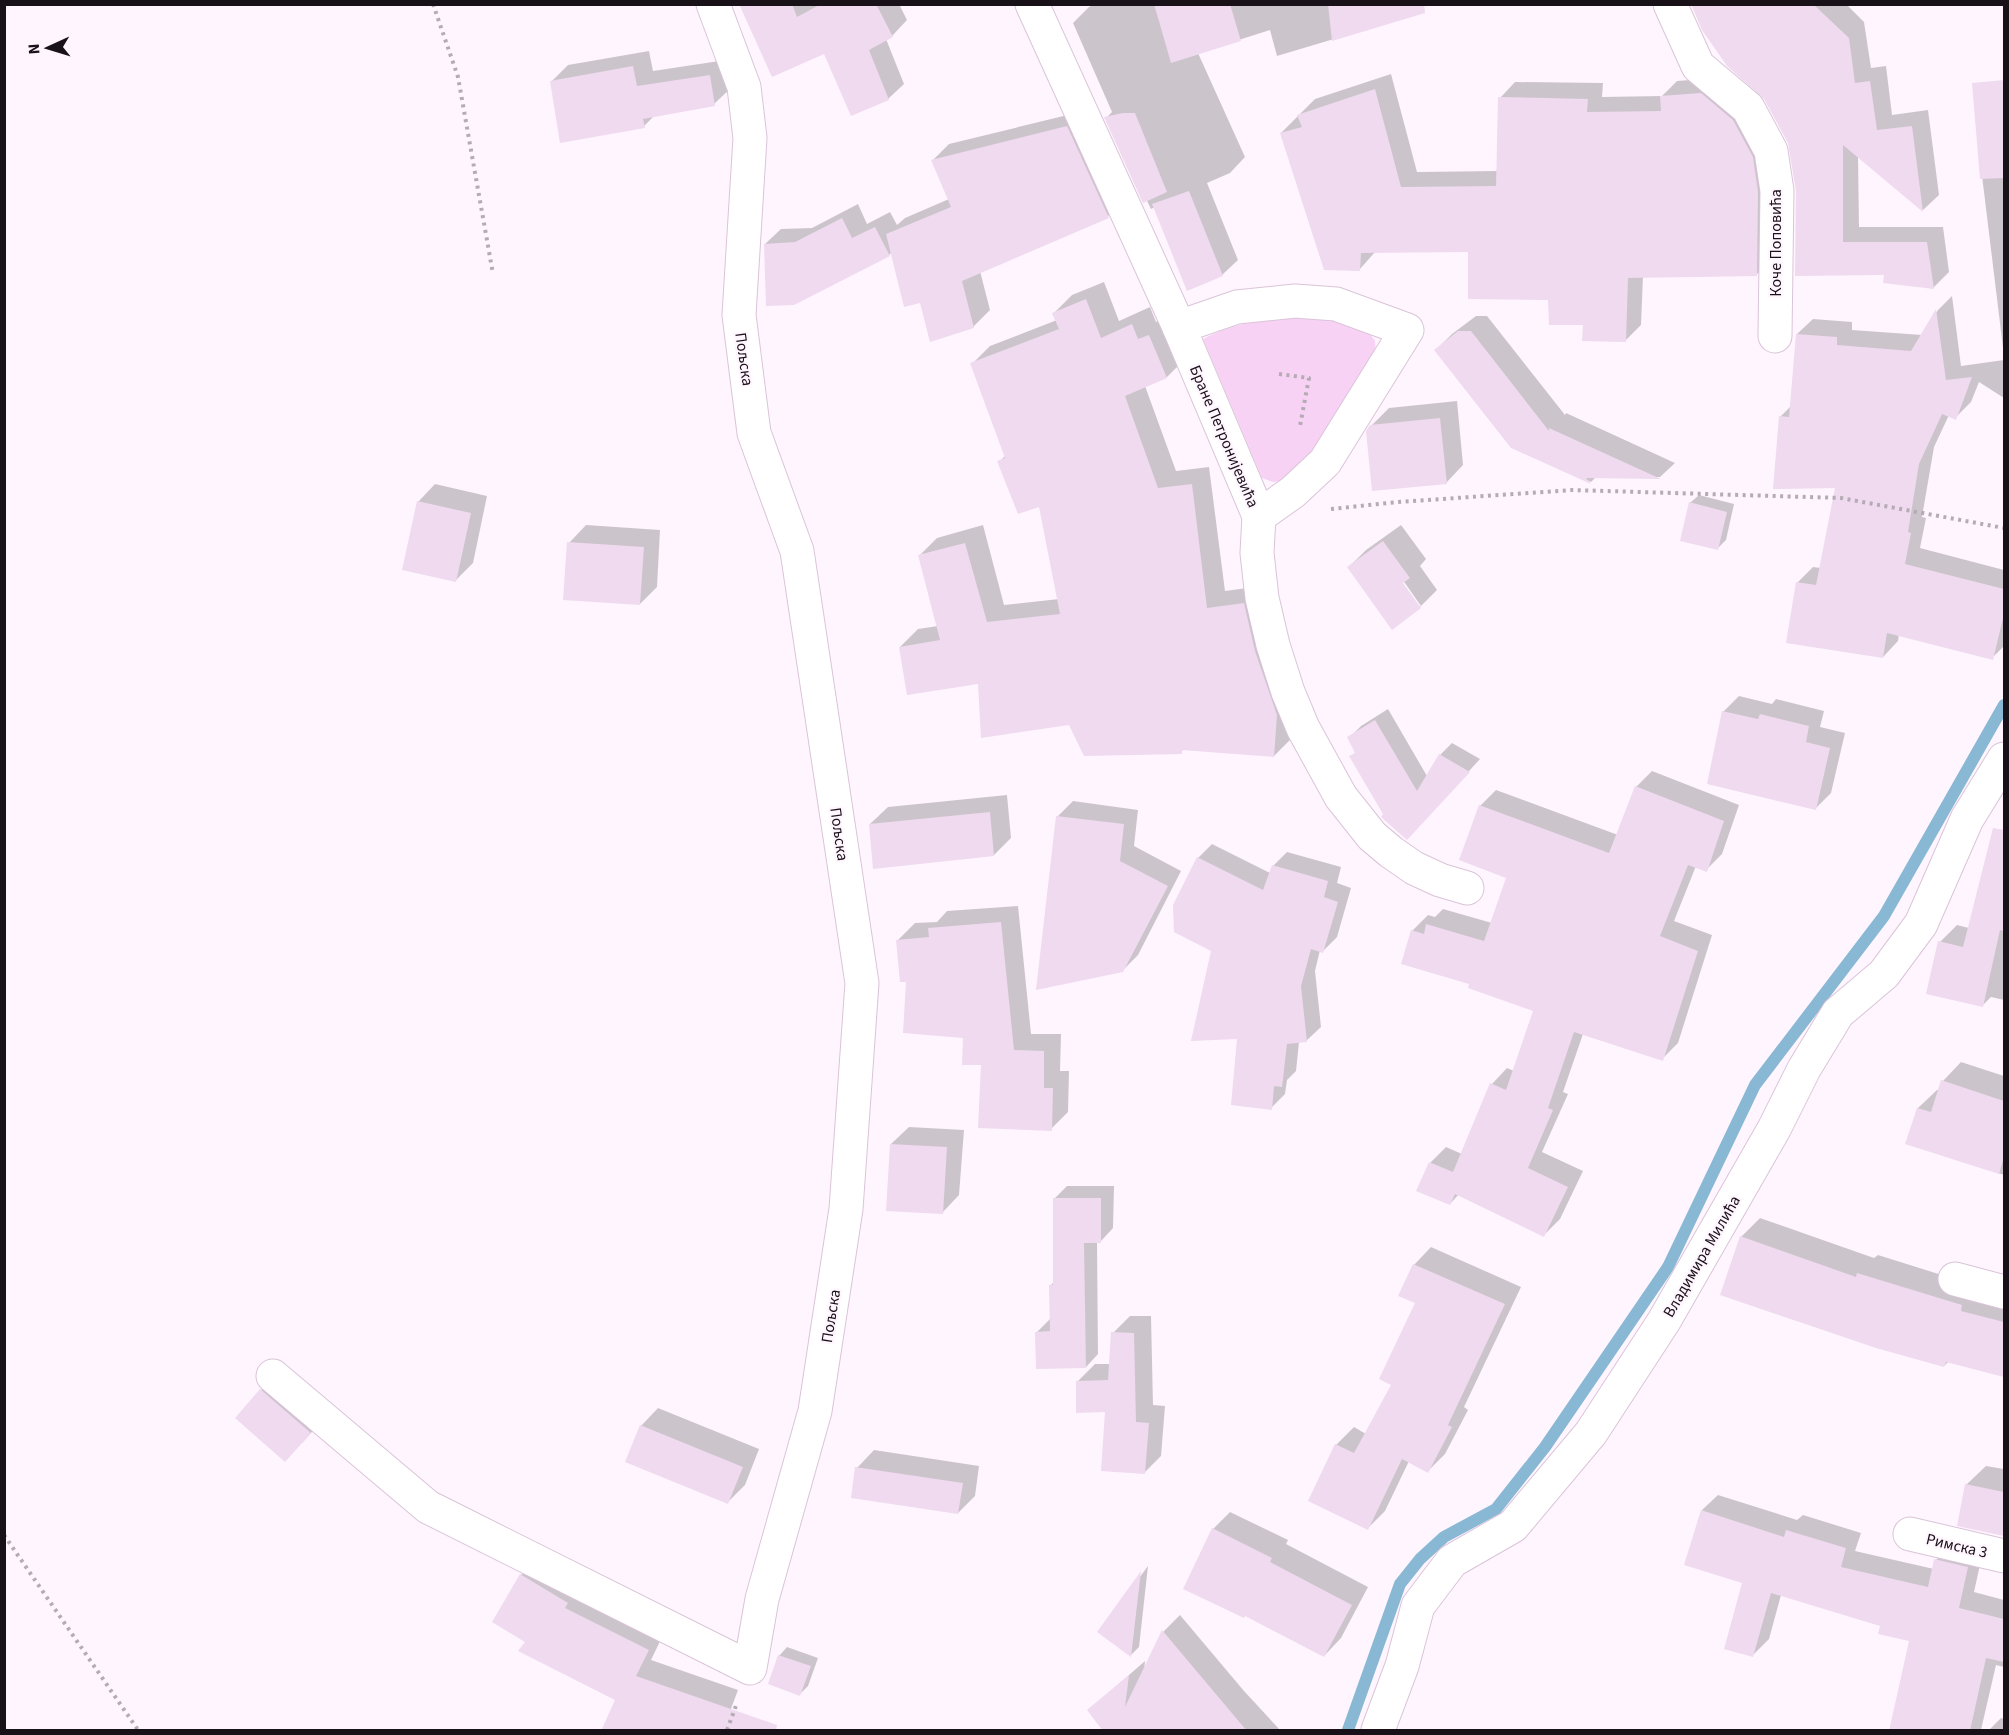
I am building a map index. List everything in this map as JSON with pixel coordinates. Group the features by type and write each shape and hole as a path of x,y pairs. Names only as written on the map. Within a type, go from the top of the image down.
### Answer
{"street":[{"name":"Пољска","path":"273,1376 428,1507 750,1668 762,1599 815,1411 846,1209 862,983 797,551 754,433 739,315 750,138 744,87 713,4"},
{"name":"Бране Петронијевића","path":"1032,4 1179,327 1259,516 1257,553 1262,598 1273,645 1288,692 1303,728 1321,763 1355,817 1372,836 1414,868 1440,880 1467,888"},
{"name":"Коче Поповића","path":"1670,4 1698,66 1748,108 1771,152 1777,191 1775,336"},
{"path":"1179,327 1237,307 1295,301 1336,304 1407,330 1325,462 1293,492 1259,516"},
{"name":"Владимира Милића","path":"1378,1731 1402,1666 1418,1606 1452,1561 1513,1526 1591,1433 1664,1321 1774,1129 1803,1069 1838,1013 1884,974 1922,924 1966,819 2004,759"},
{"path":"1955,1279 2004,1292"},
{"name":"Римска 3","path":"1910,1534 2004,1556"}],"path":[{"path":"433,4 458,77 493,274"},
{"path":"1279,374 1309,378 1299,432"},
{"path":"1328,509 1584,490 1841,498 2004,528"},
{"path":"4,1535 138,1731"}],"shaded area":[{"path":"1312,315 1368,331 1375,341 1376,355 1312,455 1282,481 1273,482 1262,478 1203,339 1242,324"}],"building":[{"path":"739,4 792,4 797,17 821,4 876,4 893,37 869,50 889,100 851,116 824,54 772,77"},
{"path":"1154,4 1230,4 1241,41 1171,63"},
{"path":"1328,4 1424,4 1425,13 1332,41"},
{"path":"1691,4 1813,4 1849,38 1855,83 1870,81 1877,130 1912,126 1923,212 1843,145 1843,242 1927,242 1934,289 1883,283 1884,275 1795,276 1796,191 1788,143 1764,99 1727,66 1702,30"},
{"path":"633,66 637,86 710,75 715,106 643,119 645,128 560,143 550,81"},
{"path":"2004,80 2004,178 1980,179 1972,83"},
{"path":"1375,89 1401,187 1496,186 1498,97 1588,99 1587,112 1661,111 1660,96 1701,93 1733,120 1753,157 1758,192 1757,276 1628,278 1626,342 1582,341 1583,325 1549,325 1548,300 1468,299 1468,252 1361,253 1360,271 1324,270 1280,133 1302,127 1297,115"},
{"path":"1135,113 1167,192 1143,203 1104,117"},
{"path":"1067,126 1109,218 962,281 974,328 930,342 920,303 904,307 886,234 951,207 931,160"},
{"path":"1189,191 1223,276 1187,291 1152,204"},
{"path":"842,218 852,238 875,227 890,256 794,305 766,306 764,244 795,242"},
{"path":"1086,299 1101,338 1132,324 1138,339 1149,335 1167,378 1125,396 1158,488 1192,484 1207,608 1244,603 1255,651 1277,715 1274,757 1182,750 1182,754 1084,756 1069,725 981,738 978,684 907,695 899,647 940,640 918,555 965,543 987,622 1060,614 1039,507 1018,514 997,461 1005,458 970,363 1059,329 1052,313"},
{"path":"1936,309 1946,380 1972,377 1956,420 1942,414 1919,464 1905,564 2004,589 2004,614 1993,660 1887,633 1883,658 1786,643 1796,582 1816,585 1835,488 1773,489 1779,416 1789,417 1796,334 1837,337 1837,345 1911,351"},
{"path":"1458,331 1471,331 1549,431 1549,428 1661,479 1586,478 1591,484 1511,448 1434,350"},
{"path":"1440,418 1447,484 1372,491 1366,431 1370,425"},
{"path":"417,501 471,513 456,582 402,570"},
{"path":"1689,502 1727,512 1718,550 1680,541"},
{"path":"1383,541 1410,578 1403,583 1421,608 1392,630 1347,567"},
{"path":"567,542 644,547 640,605 563,600"},
{"path":"1722,711 1758,719 1760,714 1809,726 1806,742 1830,748 1816,810 1707,784"},
{"path":"1375,720 1417,791 1439,754 1470,772 1407,840 1381,817 1383,814 1349,756 1355,753 1347,737"},
{"path":"1635,786 1724,821 1707,872 1688,865 1660,936 1698,951 1663,1061 1574,1032 1548,1108 1553,1110 1528,1168 1568,1187 1544,1237 1455,1194 1450,1205 1416,1191 1429,1162 1453,1172 1490,1083 1506,1090 1533,1011 1468,988 1469,984 1401,964 1411,930 1424,934 1426,924 1484,941 1506,878 1459,860 1479,805 1609,853"},
{"path":"990,812 994,856 873,869 869,824"},
{"path":"1056,816 1124,824 1120,861 1168,886 1123,972 1036,990"},
{"path":"1993,828 2004,830 2004,931 2000,930 1983,1007 1926,994 1938,941 1963,947"},
{"path":"1197,857 1263,890 1272,865 1328,881 1324,897 1338,902 1323,953 1311,949 1301,986 1307,1042 1287,1044 1282,1087 1274,1086 1272,1110 1231,1105 1237,1039 1191,1041 1211,951 1174,932 1173,905"},
{"path":"1001,922 1014,1050 1044,1051 1044,1088 1053,1088 1052,1131 978,1128 981,1065 962,1065 963,1038 903,1033 906,982 900,982 896,940 929,937 928,928"},
{"path":"1941,1080 2004,1101 2004,1157 1999,1174 1905,1144 1917,1108 1931,1112"},
{"path":"890,1144 947,1147 943,1214 886,1211"},
{"path":"1053,1198 1101,1198 1101,1243 1084,1243 1086,1368 1036,1369 1035,1332 1050,1331 1049,1285 1053,1285"},
{"path":"1740,1236 1856,1277 1857,1273 1962,1305 1961,1311 2004,1322 2004,1377 1946,1362 1944,1367 1876,1348 1720,1295"},
{"path":"1413,1264 1505,1304 1448,1425 1452,1427 1428,1473 1402,1459 1368,1530 1308,1501 1335,1444 1354,1453 1391,1385 1379,1379 1415,1303 1398,1296"},
{"path":"1111,1332 1134,1333 1136,1422 1149,1423 1145,1474 1101,1471 1105,1412 1076,1413 1076,1381 1108,1380"},
{"path":"260,1389 311,1433 285,1462 235,1418"},
{"path":"640,1425 743,1467 728,1504 625,1462"},
{"path":"855,1467 963,1483 958,1514 851,1498"},
{"path":"1965,1484 2004,1492 2004,1536 1957,1526"},
{"path":"1701,1510 1784,1537 1786,1530 1846,1548 1841,1567 1928,1587 1934,1559 1968,1567 1959,1608 2004,1619 2004,1662 1986,1658 1970,1731 1889,1731 1909,1641 1878,1634 1880,1626 1771,1593 1753,1657 1724,1649 1742,1583 1684,1565"},
{"path":"1212,1528 1272,1558 1270,1562 1352,1605 1324,1657 1245,1616 1244,1618 1183,1589"},
{"path":"1141,1571 1131,1657 1097,1632"},
{"path":"520,1574 568,1603 565,1608 649,1650 636,1676 777,1725 776,1731 601,1731 615,1700 518,1651 525,1642 492,1622"},
{"path":"1162,1630 1247,1731 1103,1731 1087,1710 1129,1675 1125,1707"},
{"path":"778,1655 811,1666 800,1696 768,1684"}],"waterway":[{"path":"1348,1730 1400,1584 1420,1559 1444,1537 1496,1509 1545,1447 1668,1267 1755,1085 1884,916 2004,705"}]}
